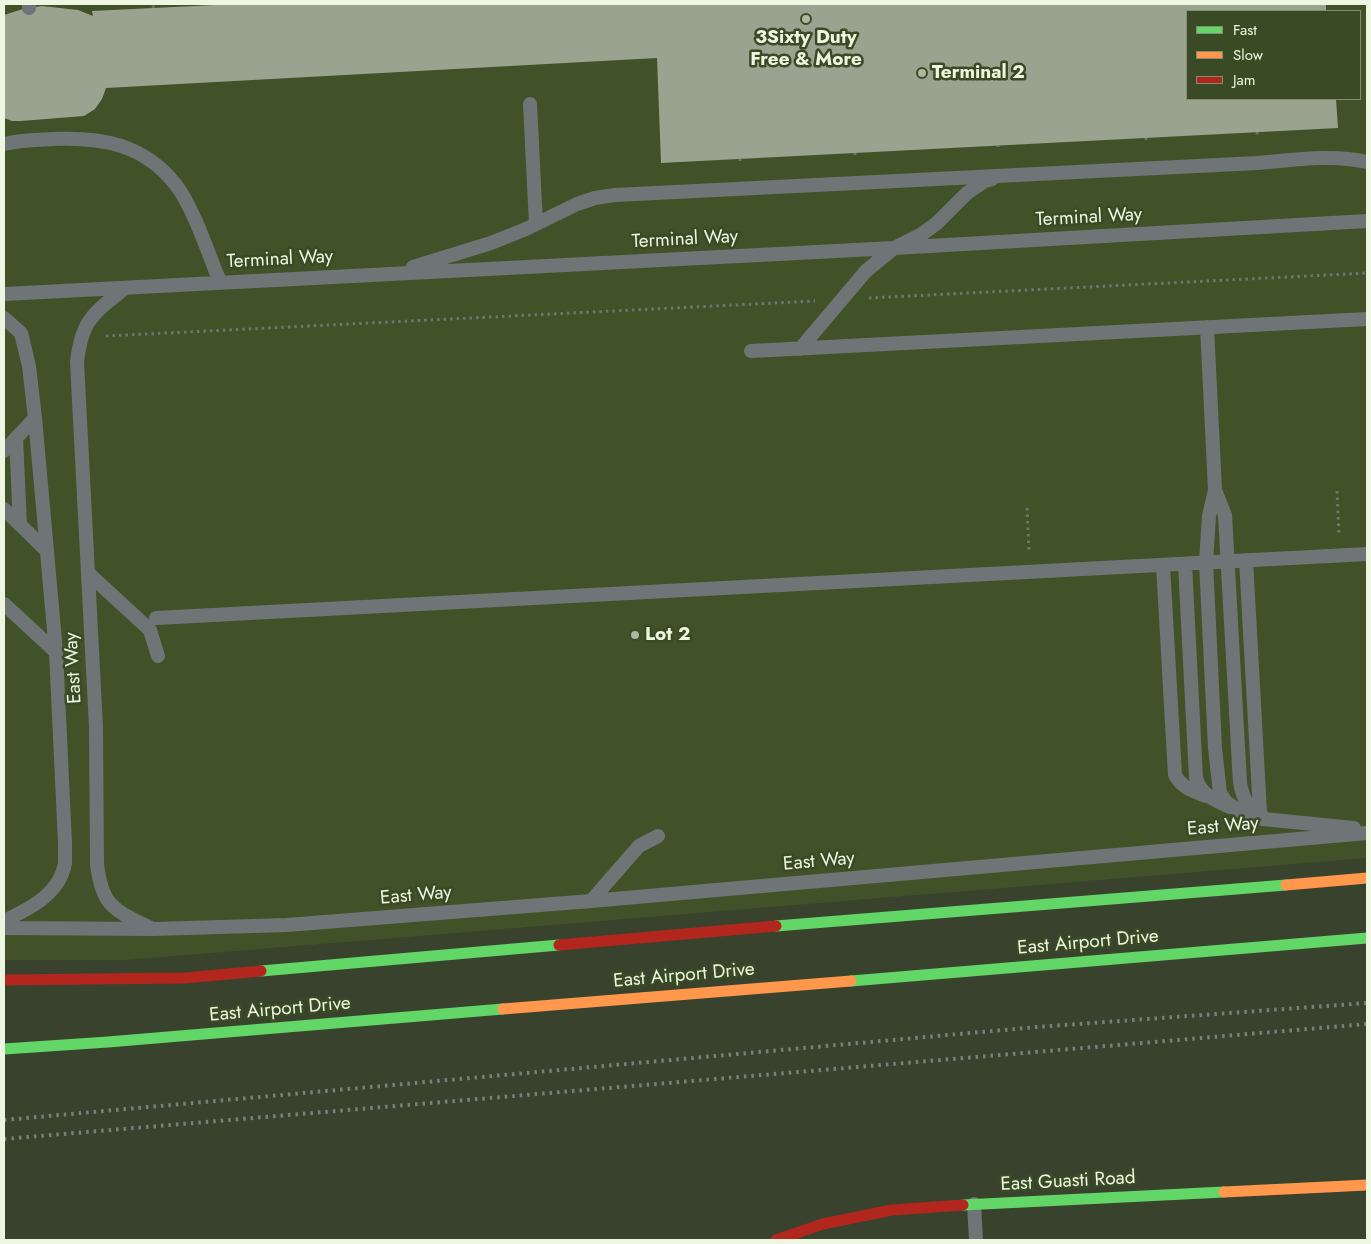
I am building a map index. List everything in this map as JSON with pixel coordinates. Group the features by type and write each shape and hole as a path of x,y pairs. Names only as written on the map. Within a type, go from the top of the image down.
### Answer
{"main road":[{"path":"4,980 185,978 731,930 1367,878"},
{"name":"East Airport Drive","path":"4,1049 1367,938"},
{"name":"East Guasti Road","path":"776,1240 823,1224 892,1210 974,1204 1367,1185"}],"lane":[{"path":"530,104 536,224"},
{"path":"4,144 18,141 73,138 98,140 122,145 145,156 176,186 191,212 220,282"},
{"path":"392,273 491,243 577,204 595,198 615,195 1258,163 1322,158 1349,158 1367,162"},
{"path":"800,349 866,270 894,248 922,234 937,223 967,194 985,181 999,176"},
{"name":"Terminal Way","path":"4,294 894,248 1367,221"},
{"name":"East Way","path":"125,288 92,316 80,340 77,362 96,727 97,864 99,885 108,901 121,913 154,929 287,925 591,901 1367,831"},
{"name":"East Way","path":"4,318 20,333 29,366 36,418 56,652 65,842 64,864 55,885 44,897 27,910 4,921"},
{"path":"752,351 1364,318"},
{"path":"1207,327 1215,490 1209,516 1206,562 1218,780 1220,792 1226,802 1241,812"},
{"path":"4,451 36,418"},
{"path":"16,438 20,525"},
{"path":"1215,490 1225,515 1240,784 1243,799 1251,810 1263,819"},
{"path":"4,509 47,551"},
{"path":"156,618 1367,554"},
{"path":"1246,560 1260,812 1263,819"},
{"path":"1185,564 1196,778 1199,787 1207,796"},
{"path":"1162,565 1175,775 1179,782 1187,788 1241,812 1263,819 1367,831"},
{"path":"88,573 150,630 158,656"},
{"path":"4,604 56,652"},
{"path":"591,901 639,846 658,836"},
{"path":"4,928 154,929"},
{"path":"974,1204 976,1240"}],"path":[{"path":"106,336 1367,273"},
{"path":"1337,491 1339,535"},
{"path":"1027,508 1029,552"}],"shaded area":[{"path":"4,4 1367,4 1367,858 126,960 4,960"}],"building":[{"name":"Terminal 2","path":"235,4 1326,4 1326,10 1186,10 1186,100 1336,100 1338,128 661,163 657,58 106,88 102,99 95,109 84,116 21,121 12,121 4,118 4,15 42,6 78,10 93,16 92,11"}],"railway":[{"path":"4,1120 1037,1027 1367,1003"},
{"path":"4,1139 1367,1024"}],"traffic: fast":[{"path":"776,926 1286,885"},
{"path":"851,981 1367,938"},
{"path":"261,971 559,945"},
{"path":"4,1049 503,1009"},
{"path":"963,1205 1224,1192"}],"traffic: slow":[{"path":"1286,885 1367,878"},
{"path":"503,1009 851,981"},
{"path":"1224,1192 1367,1185"}],"traffic: jam":[{"path":"559,945 776,926"},
{"path":"4,980 185,978 261,971"},
{"path":"776,1240 823,1224 892,1210 963,1205"}],"place":[{"name":"3Sixty Duty Free & More","path":"806,19"},
{"name":"Terminal 2","path":"922,73"},
{"name":"Lot 2","path":"635,635"}]}
